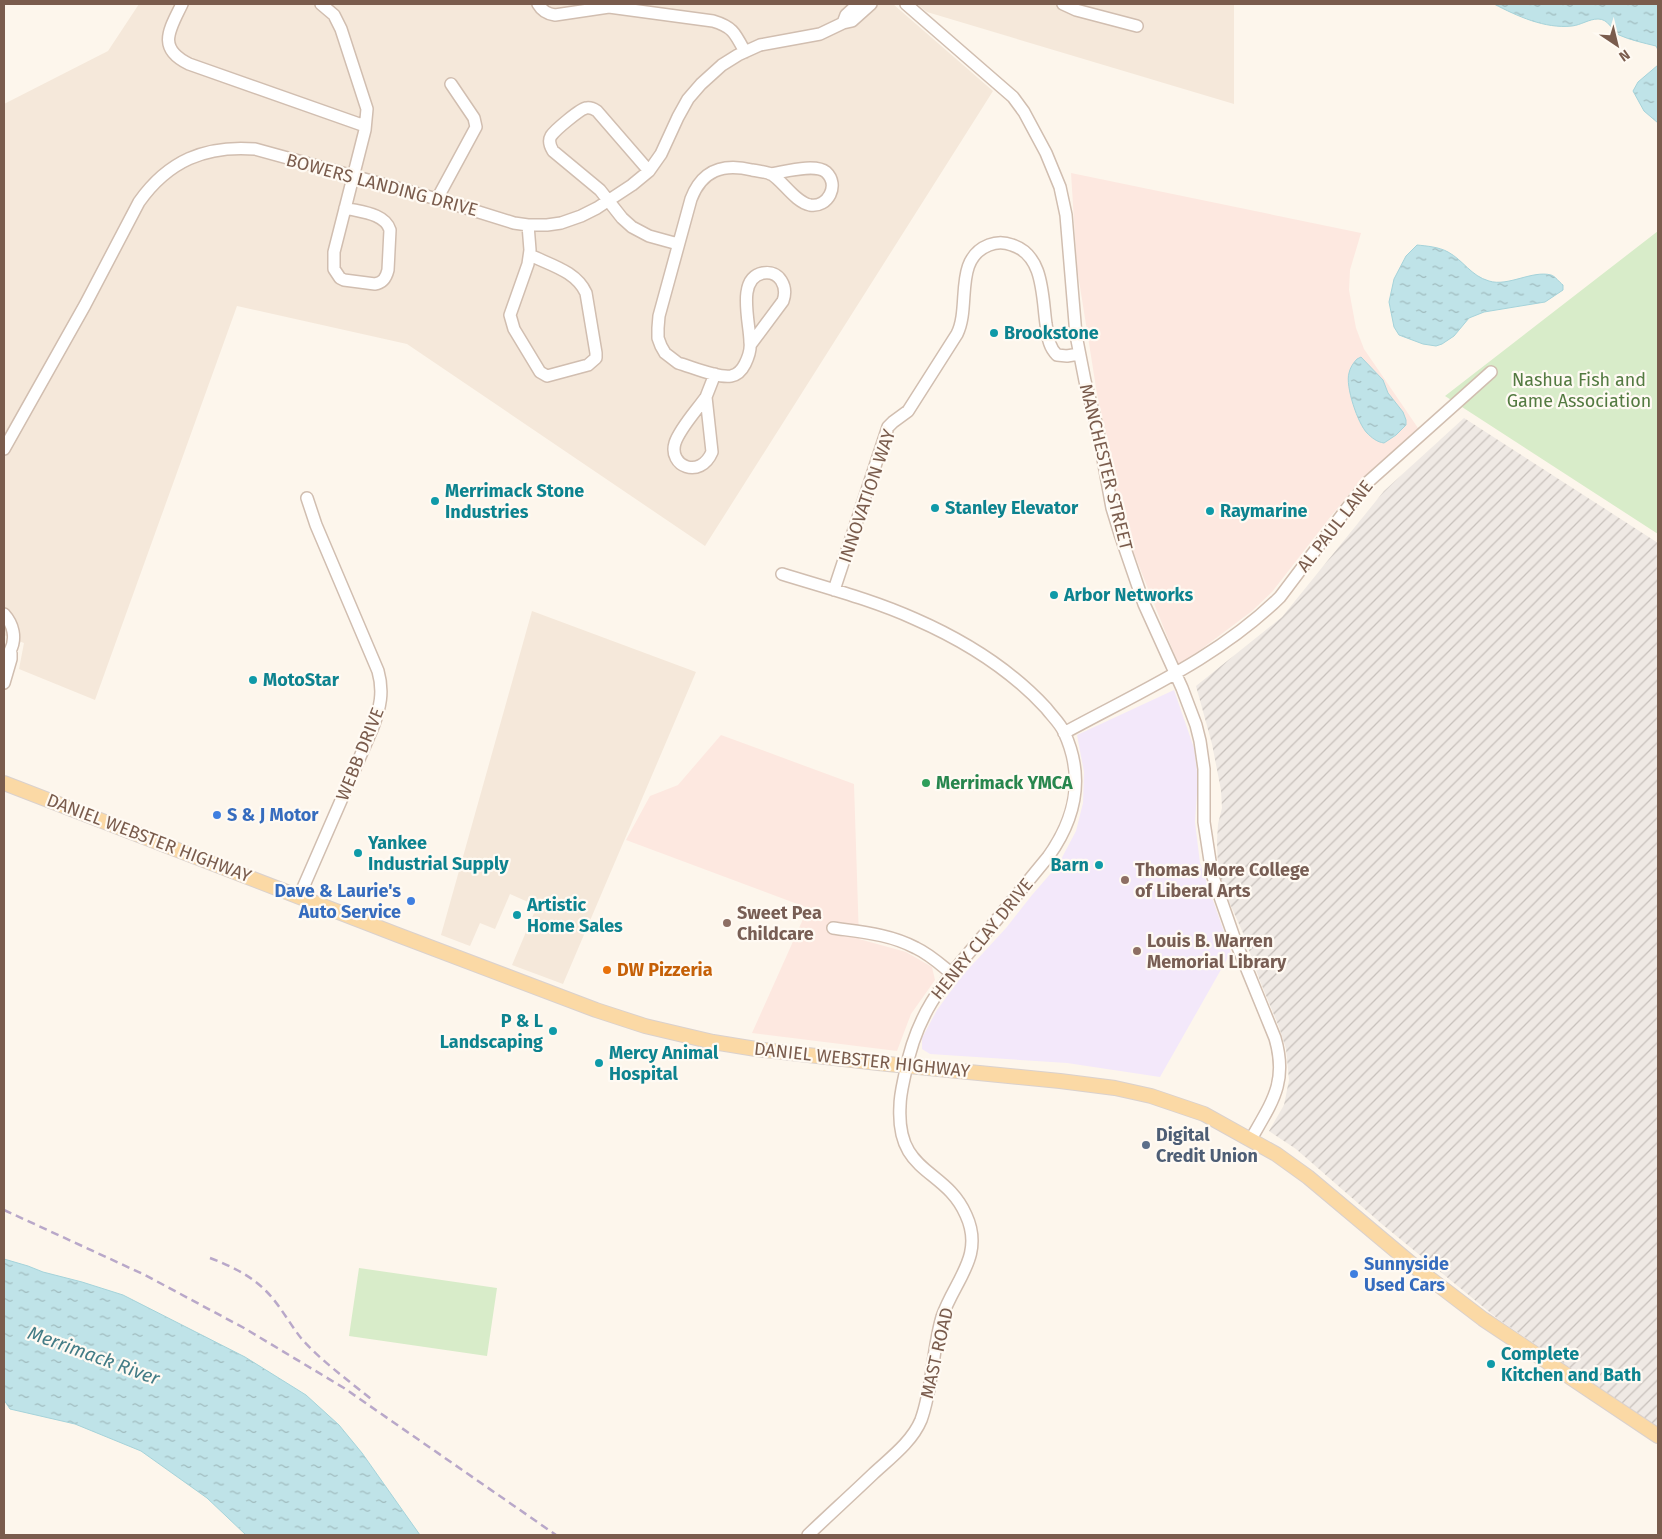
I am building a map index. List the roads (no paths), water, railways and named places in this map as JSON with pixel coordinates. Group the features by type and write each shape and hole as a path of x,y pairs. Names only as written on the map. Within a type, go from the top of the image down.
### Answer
{"main road":[{"name":"DANIEL WEBSTER HIGHWAY","path":"4,783 559,996 645,1026 742,1047 878,1063 1060,1080 1135,1092 1204,1114 1276,1154 1308,1177 1420,1271 1483,1320 1658,1436"}],"street":[{"path":"182,4 169,29 168,36 170,48 176,57 189,64 365,126"},
{"path":"321,4 334,16 341,29 367,109 365,126 334,252 334,269 340,278 344,280 379,283 387,277 390,230 388,224 382,218 345,208"},
{"path":"538,4 544,11 555,15 606,5 721,23 732,30 745,52"},
{"name":"BOWERS LANDING DRIVE","path":"843,23 846,15 858,4"},
{"name":"BOWERS LANDING DRIVE","path":"4,448 85,305 139,202 149,188 168,170 191,157 210,151 242,148 255,150 438,199 508,221 528,225 568,221 582,216 632,185 649,170 661,154 678,117 694,92 722,65 760,46 776,41 805,38 820,34 843,23 852,21 871,4"},
{"name":"MANCHESTER STREET","path":"906,4 1013,97 1024,112 1046,153 1060,187 1066,215 1070,286 1079,354 1097,426 1106,481 1120,534 1144,604 1193,716 1200,741 1204,769 1204,822 1212,874 1235,940 1279,1050 1278,1086 1274,1098 1251,1139"},
{"path":"1063,4 1076,10 1137,26"},
{"path":"438,199 476,127 474,118 451,84"},
{"path":"649,170 597,111 588,108 581,110 552,134 550,146 553,151 597,187 622,218 636,230 649,236 678,244"},
{"path":"751,344 747,288 754,276 760,273 773,274 783,282 786,294 783,301 751,344 744,367 736,375 725,376 715,374 678,363 665,354 658,338 659,316 693,193 699,183 708,175 718,169 730,167 770,174 813,167 821,169 830,177 832,192 822,203 807,204 770,174"},
{"path":"528,225 530,256 512,308 511,322 543,375 547,376 588,365 596,358 596,353 584,287 569,273 530,256"},
{"name":"INNOVATION WAY","path":"834,590 888,427 908,410 957,334 964,314 965,283 968,267 979,251 994,244 1008,244 1023,250 1030,256 1038,272 1049,345 1057,355 1079,354"},
{"name":"AL PAUL LANE","path":"1176,674 1210,652 1270,607 1280,597 1368,482 1491,372"},
{"path":"706,397 712,452 703,464 690,468 684,465 676,456 675,442 706,397 715,374"},
{"name":"WEBB DRIVE","path":"299,896 373,727 382,691 378,671 306,498"},
{"name":"HENRY CLAY DRIVE","path":"782,574 914,618 962,641 1021,684 1053,716 1064,733 1071,752 1075,770 1076,789 1068,825 1048,857 951,973 934,998 919,1024 906,1065"},
{"path":"4,614 11,623 14,632 11,659 4,683"},
{"path":"4,661 11,651"},
{"path":"1064,733 1176,674"},
{"path":"833,928 875,934 902,941 917,948 951,973"},
{"name":"MAST ROAD","path":"808,1535 905,1444 920,1423 929,1395 942,1317 948,1302 962,1278 971,1252 968,1217 962,1206 949,1190 923,1169 907,1150 903,1140 900,1128 900,1102 906,1065"}],"water":[{"path":"1494,4 1658,4 1658,50 1656,46 1619,35 1602,19 1591,20 1572,26 1552,26 1522,17"},
{"path":"1658,65 1658,123 1644,111 1633,91 1638,82"},
{"path":"1417,245 1448,252 1472,272 1489,281 1504,282 1544,274 1554,277 1563,285 1563,290 1545,302 1484,312 1469,318 1454,336 1442,344 1436,346 1423,344 1399,335 1394,327 1389,302 1394,279 1406,256"},
{"path":"1361,357 1383,380 1388,393 1403,412 1406,420 1406,425 1384,443 1373,438 1363,428 1351,395 1348,379 1349,371 1354,362"},
{"name":"Merrimack River","path":"4,1259 123,1295 245,1357 306,1395 339,1425 362,1453 420,1535 246,1535 207,1498 141,1451 75,1424 10,1409 4,1400"}],"railway":[{"path":"4,1210 145,1275 244,1328 344,1388 556,1535"},
{"path":"210,1258 240,1272 260,1285 276,1302 301,1338 326,1362 371,1399"}],"place":[{"name":"Brookstone","path":"994,333"},
{"name":"Merrimack Stone Industries","path":"435,501"},
{"name":"Stanley Elevator","path":"935,508"},
{"name":"Raymarine","path":"1210,511"},
{"name":"Arbor Networks","path":"1054,595"},
{"name":"MotoStar","path":"253,680"},
{"name":"Merrimack YMCA","path":"926,783"},
{"name":"S & J Motor","path":"217,815"},
{"name":"Yankee Industrial Supply","path":"358,853"},
{"name":"Barn","path":"1099,865"},
{"name":"Thomas More College of Liberal Arts","path":"1125,880"},
{"name":"Dave & Laurie's Auto Service","path":"411,901"},
{"name":"Artistic Home Sales","path":"517,915"},
{"name":"Sweet Pea Childcare","path":"727,923"},
{"name":"Louis B. Warren Memorial Library","path":"1137,951"},
{"name":"DW Pizzeria","path":"607,970"},
{"name":"P & L Landscaping","path":"553,1031"},
{"name":"Mercy Animal Hospital","path":"599,1063"},
{"name":"Digital Credit Union","path":"1146,1145"},
{"name":"Sunnyside Used Cars","path":"1354,1274"},
{"name":"Complete Kitchen and Bath","path":"1491,1364"}],"park label":[{"name":"Nashua Fish and Game Association","path":"1579,390"}]}
